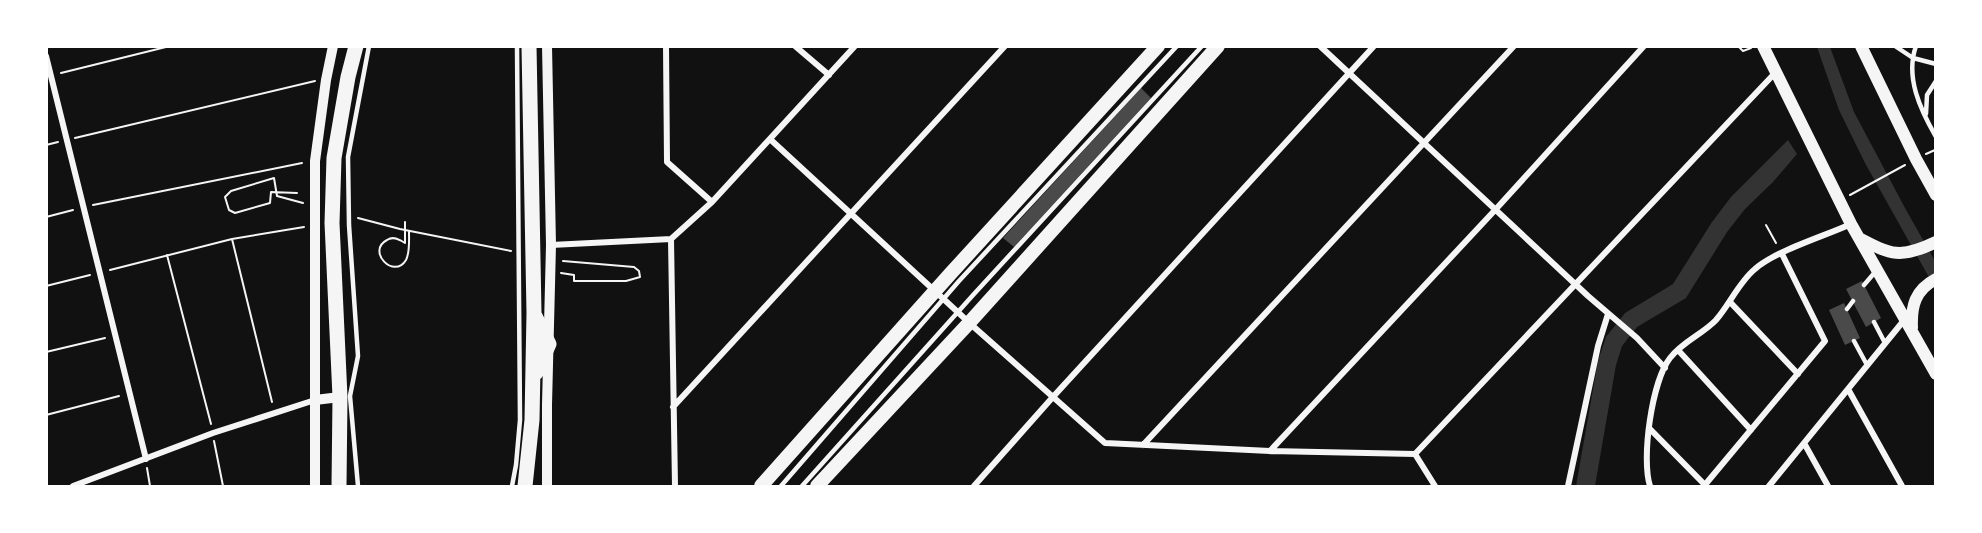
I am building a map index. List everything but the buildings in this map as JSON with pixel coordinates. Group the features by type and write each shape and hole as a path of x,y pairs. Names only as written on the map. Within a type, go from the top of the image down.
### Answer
{"highway":[{"path":"339,486 340,398 332,223 334,158 348,77 356,46"},
{"path":"525,486 532,420 534,313 529,46"},
{"path":"532,380 549,344 534,313"}],"main road":[{"path":"761,486 939,295 1158,46"},
{"path":"817,486 969,323 1218,46"},
{"path":"1763,46 1851,224 1876,270 1908,315 1912,332 1935,374"},
{"path":"1861,46 1935,195"},
{"path":"1859,238 1893,254 1903,254 1935,242"},
{"path":"1908,315 1916,295 1926,284 1935,279"}],"street":[{"path":"315,486 315,161 333,46"},
{"path":"547,46 551,245 547,486"},
{"path":"666,46 667,162 712,202"},
{"path":"795,46 829,75"},
{"path":"551,245 671,239 712,202 855,46"},
{"path":"673,407 1005,46"},
{"path":"1320,46 1611,317 1637,338 1665,368"},
{"path":"974,486 1374,46"},
{"path":"1143,445 1514,46"},
{"path":"1270,451 1496,209 1644,46"},
{"path":"46,56 146,459"},
{"path":"771,140 969,323 1105,442 1270,451 1415,454 1775,73"},
{"path":"1650,486 1646,463 1649,428 1658,385 1670,358 1685,342 1714,321 1755,269 1782,254 1851,224"},
{"path":"671,239 675,486"},
{"path":"1649,428 1705,486 1825,341 1782,254"},
{"path":"1730,302 1798,374"},
{"path":"1769,486 1908,315"},
{"path":"1568,486 1598,346 1611,317"},
{"path":"1678,350 1751,430"},
{"path":"1848,389 1902,486"},
{"path":"74,486 315,399 340,398"},
{"path":"1804,443 1828,486"},
{"path":"1415,454 1433,485"}],"lane":[{"path":"358,486 350,396 358,356 349,225 348,157 369,46"},
{"path":"512,486 520,420 517,46"},
{"path":"780,486 939,295 1177,46"},
{"path":"802,486 1202,46"},
{"path":"1895,46 1912,58 1935,64"},
{"path":"1917,46 1912,58 1913,82 1935,137"},
{"path":"1935,81 1927,96 1927,119 1935,129"},
{"path":"1864,285 1876,270"},
{"path":"1847,309 1853,301"},
{"path":"1874,322 1885,343"},
{"path":"1854,341 1867,365"}],"path":[{"path":"51,75 170,46"},
{"path":"1738,46 1743,51 1755,46"},
{"path":"67,140 309,81 326,80"},
{"path":"46,217 237,175 315,161"},
{"path":"1859,190 1900,168"},
{"path":"297,193 271,192 270,203 235,213 229,210 225,197 231,191 274,178 277,196 310,205"},
{"path":"355,217 514,251"},
{"path":"405,222 405,243 400,239 391,238 383,243 380,249 381,260 390,266 406,261 409,230"},
{"path":"46,286 232,239 315,225"},
{"path":"1766,225 1782,254"},
{"path":"232,239 275,413"},
{"path":"167,255 213,434 223,486"},
{"path":"560,273 574,275 574,281 626,281 640,277 639,271 634,267 561,261"},
{"path":"46,352 115,335"},
{"path":"46,415 130,394"},
{"path":"146,459 150,486"}],"shaded area":[{"path":"1817,47 1830,47 1854,112 1935,261 1935,288 1865,163 1839,110"},
{"path":"1788,140 1797,154 1745,209 1727,232 1686,298 1637,327 1622,346 1616,365 1595,486 1576,486 1598,361 1606,337 1625,313 1673,284 1712,222 1731,197"}]}
